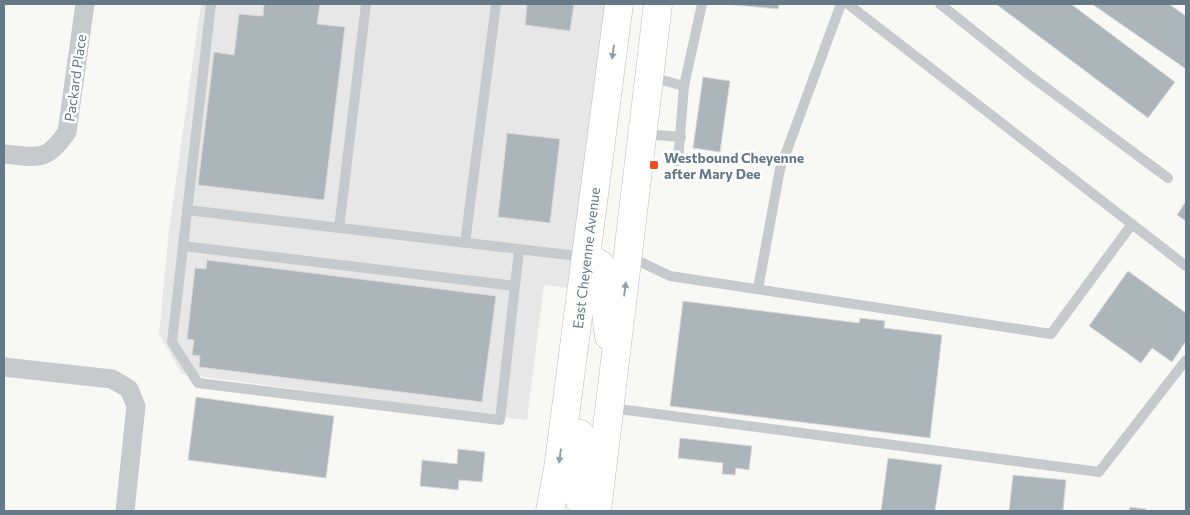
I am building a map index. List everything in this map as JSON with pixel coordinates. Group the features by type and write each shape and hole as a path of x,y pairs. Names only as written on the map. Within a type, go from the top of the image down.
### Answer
{"main road":[{"name":"East Cheyenne Avenue","path":"550,511 572,363 620,4"},
{"path":"646,4 649,77"},
{"path":"597,511 658,4"},
{"path":"600,154 609,195 629,256"},
{"path":"586,257 600,264 614,374"},
{"path":"572,363 580,374 583,393 577,495 581,506 588,511"}],"street":[{"name":"Packard Place","path":"4,154 39,157 56,149 67,132 85,4"},
{"path":"4,367 112,379 129,389 136,406 125,511"}],"lane":[{"path":"211,4 172,342 198,382 500,420 518,250"},
{"path":"339,228 366,4"},
{"path":"465,243 496,4"},
{"path":"678,162 684,86 702,4"},
{"path":"758,289 780,169 841,4"},
{"path":"848,4 1186,266"},
{"path":"940,4 1029,74 1168,178"},
{"path":"649,77 684,86"},
{"path":"642,134 680,138"},
{"path":"187,210 586,257"},
{"path":"629,256 670,276 1051,334 1132,224"},
{"path":"183,246 515,286"},
{"path":"610,408 1099,472 1186,360"}],"shaded area":[{"path":"201,4 605,4 568,288 544,285 527,420 182,374 159,334 169,230"}],"building":[{"path":"264,4 320,4 317,24 345,27 324,200 198,185 214,52 234,55 239,14 263,16"},
{"path":"527,4 574,4 570,31 525,25"},
{"path":"724,4 779,4 778,9"},
{"path":"996,4 1071,4 1175,82 1148,118"},
{"path":"1092,4 1169,4 1186,16 1186,69"},
{"path":"703,77 730,81 720,152 693,148"},
{"path":"507,133 560,139 550,223 498,217"},
{"path":"1186,201 1186,221 1177,215"},
{"path":"207,260 496,296 482,402 199,367 200,356 192,355 194,340 187,339 195,268 206,269"},
{"path":"1128,271 1186,313 1186,341 1172,362 1152,348 1141,363 1089,326"},
{"path":"683,301 859,323 860,318 885,321 884,328 942,335 930,438 670,406"},
{"path":"196,397 334,416 326,478 188,460"},
{"path":"680,438 752,446 749,470 736,468 735,475 722,474 723,463 678,458"},
{"path":"458,449 485,452 482,482 459,480 458,490 420,486 422,460 457,464"},
{"path":"888,458 942,465 935,511 881,511"},
{"path":"1013,475 1066,480 1063,511 1009,511"},
{"path":"1130,507 1146,509 1146,511 1129,511"}],"place":[{"name":"Westbound Cheyenne after Mary Dee","path":"654,165"}]}
